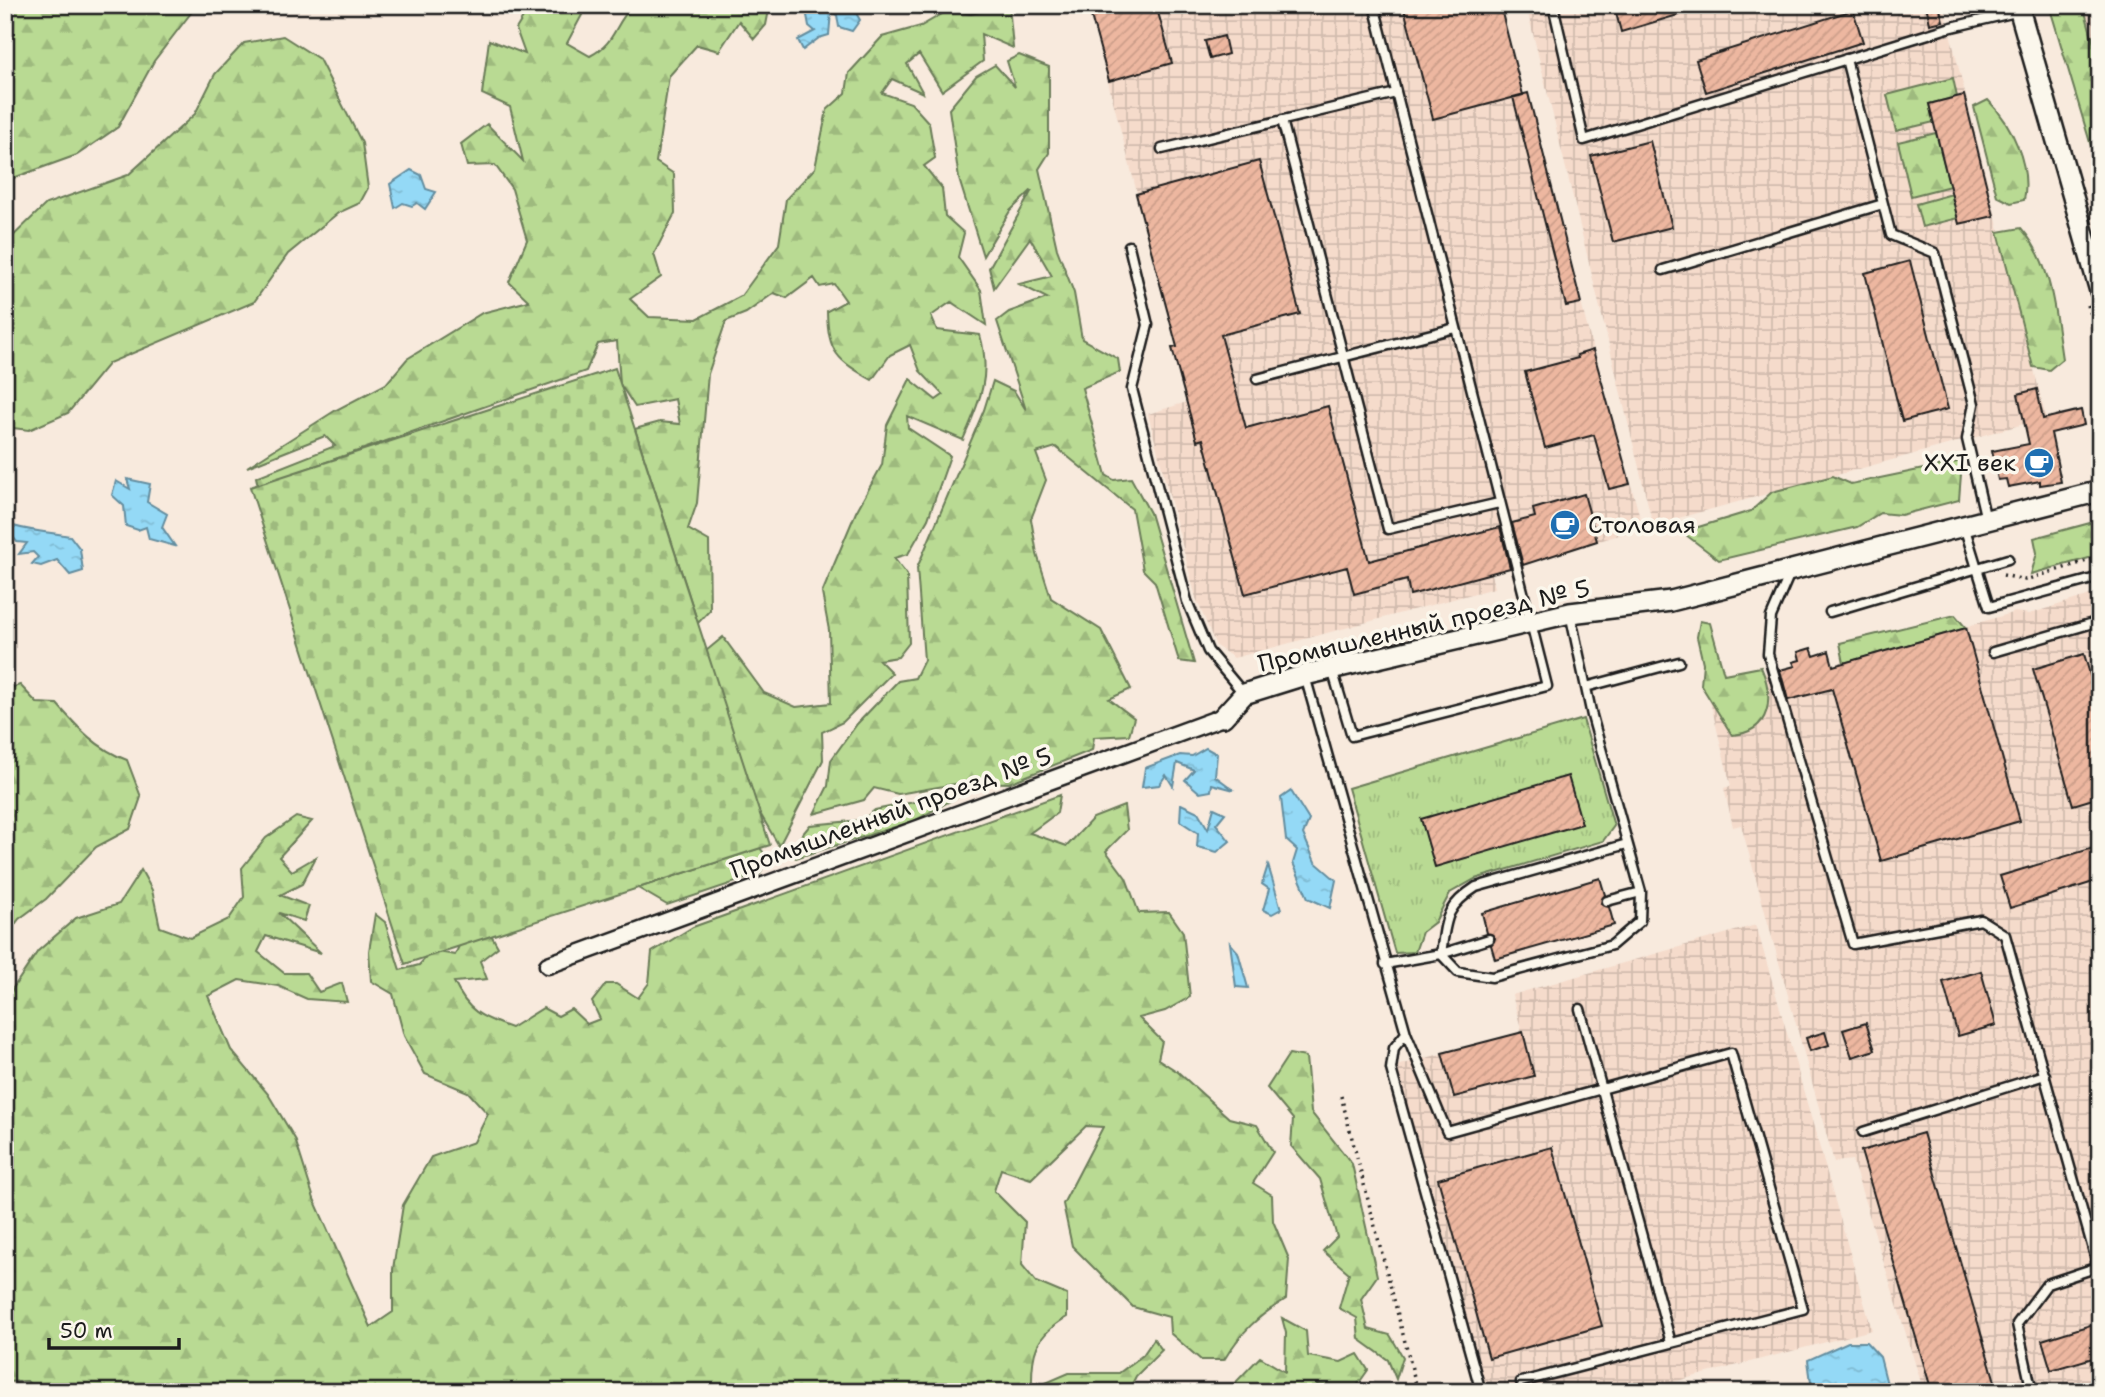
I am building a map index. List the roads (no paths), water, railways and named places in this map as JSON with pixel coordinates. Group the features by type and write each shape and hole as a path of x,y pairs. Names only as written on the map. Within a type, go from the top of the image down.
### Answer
{"street":[{"path":"2019,8 2100,291"},
{"name":"Промышленный проезд № 5","path":"548,965 1223,718 1244,694 1305,675 1570,613 1671,601 2100,491"}],"lane":[{"path":"1332,669 1352,736 1547,687 1374,5"},
{"path":"1553,5 1584,140 2019,8"},
{"path":"1846,59 1891,235 1935,253 1974,404 1967,439 1986,520"},
{"path":"1162,149 1396,93"},
{"path":"1282,120 1388,529 1499,502"},
{"path":"1663,270 1883,204"},
{"path":"1129,246 1149,325 1132,388 1186,601 1208,651 1244,694"},
{"path":"1257,379 1455,328"},
{"path":"1964,526 1989,607 2100,576"},
{"path":"1830,612 2008,559"},
{"path":"1791,570 1771,617 1768,653 1853,944 1981,920 2005,935 2098,1267 2047,1284 2017,1324 2032,1392"},
{"path":"1441,954 1458,972 1492,977 1612,945 1640,921 1641,892 1586,687 1570,613"},
{"path":"1993,652 2100,621"},
{"path":"1586,687 1679,662"},
{"path":"1305,675 1406,1033 1447,1132 1731,1053 1803,1309 1521,1382"},
{"path":"1441,954 1447,916 1457,900 1476,887 1628,844"},
{"path":"1607,901 1641,892"},
{"path":"1385,964 1441,954 1489,939"},
{"path":"1580,1009 1671,1343"},
{"path":"1406,1033 1394,1048 1391,1069 1481,1392"},
{"path":"1863,1132 2045,1075"}],"water":[{"path":"811,5 863,5 863,12 856,13 860,20 852,31 839,27 837,15 831,12 829,35 819,38 803,50 798,40 815,31 809,26 806,10"},
{"path":"411,170 421,175 426,189 436,192 425,209 417,203 412,206 403,203 395,208 390,184"},
{"path":"127,479 150,484 147,502 167,514 162,527 175,546 149,539 146,527 138,530 126,526 124,506 112,495 116,481 130,489"},
{"path":"5,523 29,530 70,536 80,549 83,571 70,575 57,560 41,566 32,564 38,557 33,552 19,554 27,543 17,542 12,536 5,542"},
{"path":"1206,748 1217,754 1215,776 1234,790 1212,784 1211,791 1200,793 1185,780 1194,770 1177,763 1173,786 1166,775 1159,785 1142,787 1145,768 1180,755 1192,756"},
{"path":"1291,791 1309,820 1303,834 1315,862 1336,880 1330,908 1308,898 1293,863 1297,850 1286,840 1281,798"},
{"path":"1181,804 1198,812 1208,829 1214,808 1225,813 1216,824 1230,841 1217,852 1197,847 1198,833 1180,821"},
{"path":"1268,865 1281,909 1272,914 1263,910 1269,889 1262,884"},
{"path":"1230,943 1238,952 1248,988 1236,987"},
{"path":"1848,1342 1866,1342 1880,1357 1889,1392 1803,1392 1811,1382 1808,1360"}],"place":[{"name":"XXI век","path":"2039,463"},
{"name":"Столовая","path":"1565,525"}]}
